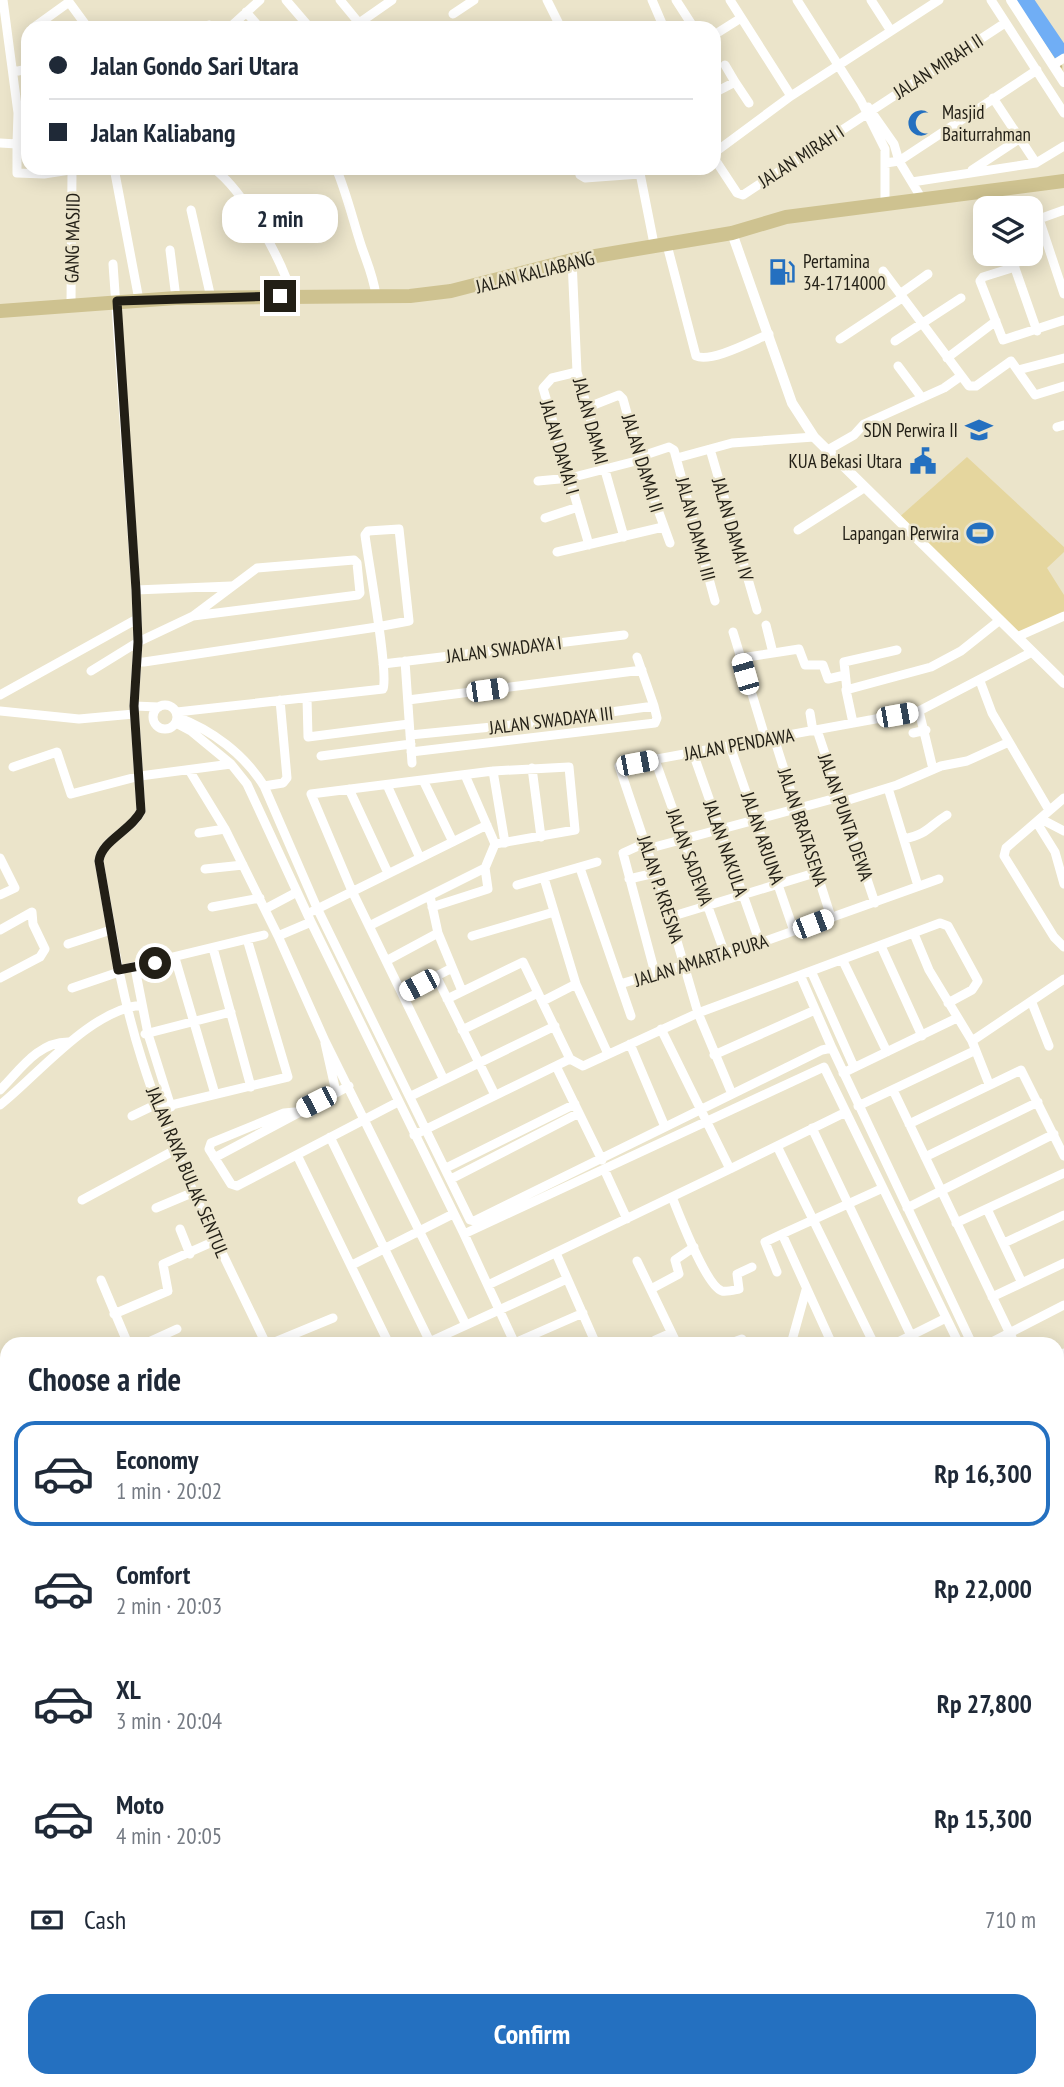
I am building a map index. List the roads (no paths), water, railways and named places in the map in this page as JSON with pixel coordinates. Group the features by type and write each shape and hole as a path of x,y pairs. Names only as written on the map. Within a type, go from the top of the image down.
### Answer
{"main road":[{"name":"JALAN KALIABANG","path":"0,311 176,298 410,296 469,289 505,275 572,260 732,233 786,217 1064,181"}],"street":[{"path":"3,0 18,113 17,173 21,173"},
{"path":"236,21 260,0"},
{"path":"286,0 304,21"},
{"path":"340,0 352,21"},
{"path":"453,14 474,0"},
{"path":"547,0 558,21"},
{"path":"652,0 661,21"},
{"path":"676,0 690,21"},
{"path":"730,0 791,96"},
{"path":"797,0 869,112 894,145 899,161 922,199"},
{"path":"871,0 891,31"},
{"path":"991,0 1064,113"},
{"path":"1011,0 1057,62 1064,82"},
{"path":"362,21 389,1"},
{"name":"JALAN MIRAH I","path":"721,151 791,96 936,1"},
{"path":"43,21 69,2 83,21"},
{"path":"246,12 254,21"},
{"path":"721,31 741,18"},
{"name":"JALAN MIRAH II","path":"869,112 1005,23"},
{"path":"725,65 749,103"},
{"path":"13,72 21,70"},
{"path":"886,163 899,161 1037,71"},
{"path":"721,89 735,82"},
{"path":"993,98 1036,163"},
{"path":"869,112 885,149 885,205"},
{"name":"JALAN MIRAH I","path":"721,167 740,196 869,112"},
{"path":"970,171 1019,139"},
{"path":"0,143 17,144"},
{"path":"912,182 1036,163 1064,146"},
{"name":"GANG MASJID","path":"71,304 72,175"},
{"path":"115,175 139,300"},
{"path":"221,175 230,183 270,244 282,266 292,296"},
{"path":"339,175 372,267 376,295"},
{"path":"580,175 585,178 609,175"},
{"path":"641,175 660,245 696,356 702,359 723,353 769,334"},
{"path":"989,191 991,196"},
{"path":"191,210 211,298"},
{"path":"1064,210 1039,219 1064,294"},
{"path":"732,233 792,403 814,438 1064,683"},
{"path":"170,250 176,298"},
{"name":"JALAN DAMAI","path":"572,260 577,372 624,537"},
{"name":"JALAN RAYA BULAK SENTUL","path":"113,264 136,590 138,642 134,710 141,776 138,817 99,857 126,1006 158,1106 174,1150 265,1337"},
{"path":"1037,331 1015,267 981,279 1003,340 1037,331 1064,320"},
{"path":"883,271 947,358 972,387 1007,361 1018,370 1035,396 1064,386"},
{"path":"840,339 928,274"},
{"path":"895,341 961,298"},
{"path":"947,358 996,321"},
{"path":"1018,370 1064,358"},
{"path":"898,366 922,398"},
{"name":"JALAN DAMAI I","path":"577,372 552,378 543,385 589,545"},
{"path":"826,451 854,435 864,424 922,398 961,376"},
{"name":"JALAN DAMAI II","path":"586,408 621,396 639,458 670,543"},
{"name":"JALAN DAMAI III","path":"677,458 729,444 814,438"},
{"name":"JALAN DAMAI III","path":"639,458 672,447 715,601"},
{"name":"JALAN DAMAI IV","path":"710,449 757,610"},
{"path":"538,481 570,478 639,458"},
{"path":"798,530 864,488"},
{"path":"545,519 578,507"},
{"path":"557,552 663,527"},
{"path":"135,728 157,726 167,729 177,717 280,700 383,689 383,664 377,626 365,535 368,531 398,529 411,618 407,622 377,626 137,661"},
{"path":"91,671 138,642 193,616 259,567 354,560 357,563 360,593 193,616"},
{"path":"136,590 231,586"},
{"path":"1017,637 1064,616"},
{"path":"0,695 137,619"},
{"path":"847,690 931,667 961,651 1000,621"},
{"path":"766,625 773,653"},
{"name":"JALAN BRATASENA","path":"733,632 770,739 799,808 831,917"},
{"name":"JALAN SWADAYA I","path":"383,664 624,635"},
{"path":"741,658 799,649 805,665 823,665 828,679 845,676"},
{"path":"853,723 845,693 844,662 897,650"},
{"name":"JALAN PENDAWA","path":"619,766 919,711 1032,652"},
{"path":"321,756 411,744 655,723 654,706 637,657"},
{"path":"405,662 412,763"},
{"path":"408,700 642,670"},
{"path":"980,681 992,713 1049,810"},
{"path":"307,698 308,737 409,724"},
{"path":"264,786 283,783 287,778 280,700"},
{"path":"0,711 79,719 169,705 191,731 231,764 247,784 272,835 309,918 500,1309 510,1337"},
{"name":"JALAN SWADAYA III","path":"411,744 654,706"},
{"path":"157,726 153,716 159,707"},
{"path":"919,711 926,730 933,769"},
{"name":"JALAN PUNTA DEWA","path":"810,713 875,903"},
{"path":"177,717 204,728 235,752 255,772 264,786 317,908 472,1221 602,1160 701,1108 832,1048"},
{"path":"913,733 926,730"},
{"path":"655,973 623,851 684,839 799,808 888,788 933,769 967,761 1009,742"},
{"name":"JALAN ARJUNA","path":"730,746 794,931"},
{"path":"13,767 57,752 71,794 141,776 231,764"},
{"name":"JALAN NAKULA","path":"692,753 760,943"},
{"name":"JALAN SADEWA","path":"655,760 725,954"},
{"path":"444,1080 352,891 311,794 494,771 567,766 571,777 576,829 500,844"},
{"name":"JALAN P. KRESNA","path":"619,766 686,965 698,1013 732,1094"},
{"path":"532,768 541,837"},
{"path":"189,770 225,829 260,898 325,1041 466,1325"},
{"path":"369,926 485,868 500,844 494,771"},
{"path":"465,775 487,825 500,844"},
{"path":"423,779 453,842"},
{"path":"387,785 420,858"},
{"path":"888,788 918,886"},
{"path":"348,789 388,873"},
{"path":"1064,798 1006,848 1004,856 1054,937 1064,947"},
{"path":"904,839 927,833 934,823 947,815"},
{"path":"1039,821 1064,831"},
{"path":"1039,821 1055,852 1064,884"},
{"path":"278,936 309,918 317,908 487,825"},
{"path":"199,833 225,829"},
{"path":"272,835 283,829"},
{"path":"0,858 15,888 0,895"},
{"path":"517,885 597,862"},
{"path":"205,869 243,865"},
{"path":"432,907 488,889 485,868"},
{"path":"580,868 631,1016"},
{"path":"670,916 742,892 818,872"},
{"path":"629,879 655,873"},
{"path":"544,878 576,984 608,1054"},
{"name":"JALAN AMARTA PURA","path":"620,984 760,943 939,879"},
{"path":"265,909 297,892"},
{"path":"430,896 438,933 462,991"},
{"path":"212,907 260,898"},
{"path":"0,930 32,912 44,954 0,978"},
{"path":"472,936 554,912"},
{"path":"447,999 523,962 570,1059 583,1066 698,1013 944,923 978,981 972,990 948,1003"},
{"path":"68,944 111,930"},
{"path":"386,961 438,933"},
{"path":"914,934 948,1003 972,1041 989,1084"},
{"path":"72,988 119,971 264,935"},
{"path":"132,1116 158,1106 171,1107 284,1079 289,1075 247,939"},
{"path":"881,946 922,1036"},
{"path":"213,948 251,1087"},
{"path":"175,958 215,1094"},
{"path":"843,961 887,1052"},
{"path":"135,968 148,1034 171,1107"},
{"path":"402,994 452,968"},
{"path":"812,973 854,1067"},
{"path":"436,976 495,1095"},
{"path":"801,977 858,1106 969,1337"},
{"path":"972,1041 1064,979"},
{"path":"462,1030 576,984"},
{"path":"1032,1003 1049,1046"},
{"path":"0,1105 68,1042 126,1006 142,1004"},
{"path":"714,1055 815,1010"},
{"path":"134,1035 148,1034 231,1012"},
{"path":"843,1073 957,1018"},
{"path":"411,1096 555,1026"},
{"path":"662,1029 730,1169"},
{"path":"325,1041 324,1052 336,1092"},
{"path":"0,1090 43,1047 54,1042 68,1042"},
{"path":"630,1044 665,1127"},
{"path":"858,1106 974,1051"},
{"path":"414,1135 570,1059"},
{"path":"556,1066 602,1160"},
{"path":"464,1234 605,1171 820,1066 827,1069 956,1337"},
{"path":"909,1124 1021,1070 1064,1156"},
{"path":"214,1158 295,1112 349,1086"},
{"path":"893,1090 1012,1337"},
{"path":"295,1112 284,1113 211,1143 209,1150 235,1186 398,1102"},
{"path":"925,1157 1038,1102"},
{"path":"446,1168 577,1109"},
{"path":"451,1179 577,1109"},
{"path":"488,1285 846,1111"},
{"path":"813,1128 912,1337"},
{"path":"907,1208 1054,1134"},
{"path":"330,1138 385,1248 425,1337"},
{"path":"777,1146 871,1337"},
{"path":"82,1200 174,1150"},
{"path":"297,1155 386,1337"},
{"path":"605,1171 627,1219"},
{"path":"956,1223 1064,1173"},
{"path":"777,1272 765,1242 849,1205 899,1191"},
{"path":"156,1208 194,1192"},
{"path":"672,1197 706,1272 720,1290 740,1288 737,1274 752,1267"},
{"path":"987,1209 1022,1283"},
{"path":"352,1265 453,1214"},
{"path":"1004,1243 1064,1215"},
{"path":"180,1229 190,1254"},
{"path":"782,1234 829,1337"},
{"path":"114,1314 168,1291 163,1264 217,1240"},
{"path":"650,1289 679,1273 675,1260 694,1247"},
{"path":"556,1253 593,1337"},
{"path":"637,1261 673,1337"},
{"path":"992,1297 1064,1263"},
{"path":"441,1337 567,1279"},
{"path":"101,1280 125,1337"},
{"path":"793,1337 806,1290"},
{"path":"1001,1337 1064,1305"},
{"path":"529,1337 583,1313"},
{"path":"286,1337 333,1318"},
{"path":"918,1337 946,1318"},
{"path":"159,1337 177,1329"},
{"path":"662,1337 671,1333"}],"waterway":[{"path":"1025,0 1061,53"}],"place":[{"name":"Masjid Baiturrahman","path":"921,123"},
{"name":"Pertamina 34-1714000","path":"782,272"},
{"name":"SDN Perwira II","path":"979,430"},
{"name":"KUA Bekasi Utara","path":"923,461"},
{"name":"Lapangan Perwira","path":"980,533"}]}
